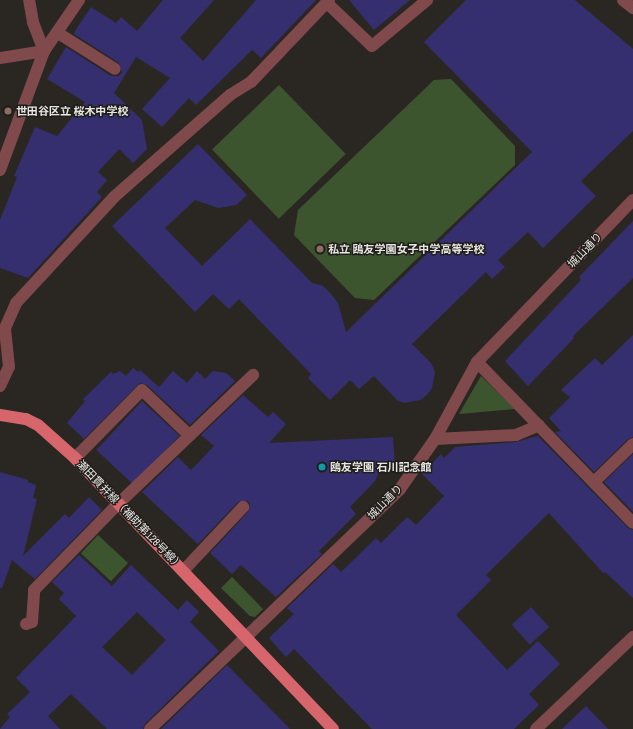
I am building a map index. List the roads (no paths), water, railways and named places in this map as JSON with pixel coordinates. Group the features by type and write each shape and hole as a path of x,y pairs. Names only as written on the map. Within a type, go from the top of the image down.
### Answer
{"main road":[{"name":"瀬田貫井線（補助第128号線）","path":"0,415 26,419 38,425 75,458 246,637"},
{"path":"246,637 334,729"}],"street":[{"path":"29,0 33,22 44,51"},
{"path":"0,170 44,51 79,0"},
{"path":"0,386 9,367 6,328 16,303 114,197 230,95 251,82 328,1 372,46 428,0"},
{"path":"623,0 633,8"},
{"path":"58,32 114,69"},
{"path":"0,58 44,51"},
{"name":"城山通り","path":"150,729 400,489 435,439 477,362 633,200"},
{"path":"477,362 633,522"},
{"path":"26,624 32,622 34,590 118,504 253,375"},
{"path":"75,458 142,390 190,436"},
{"path":"435,439 516,435 539,425"},
{"path":"594,481 633,444"},
{"path":"183,571 243,507"},
{"path":"536,729 633,637"}],"place":[{"name":"世田谷区立 桜木中学校","path":"8,111"},
{"name":"私立 鴎友学園女子中学高等学校","path":"320,249"},
{"name":"鴎友学園 石川記念館","path":"322,467"}]}
